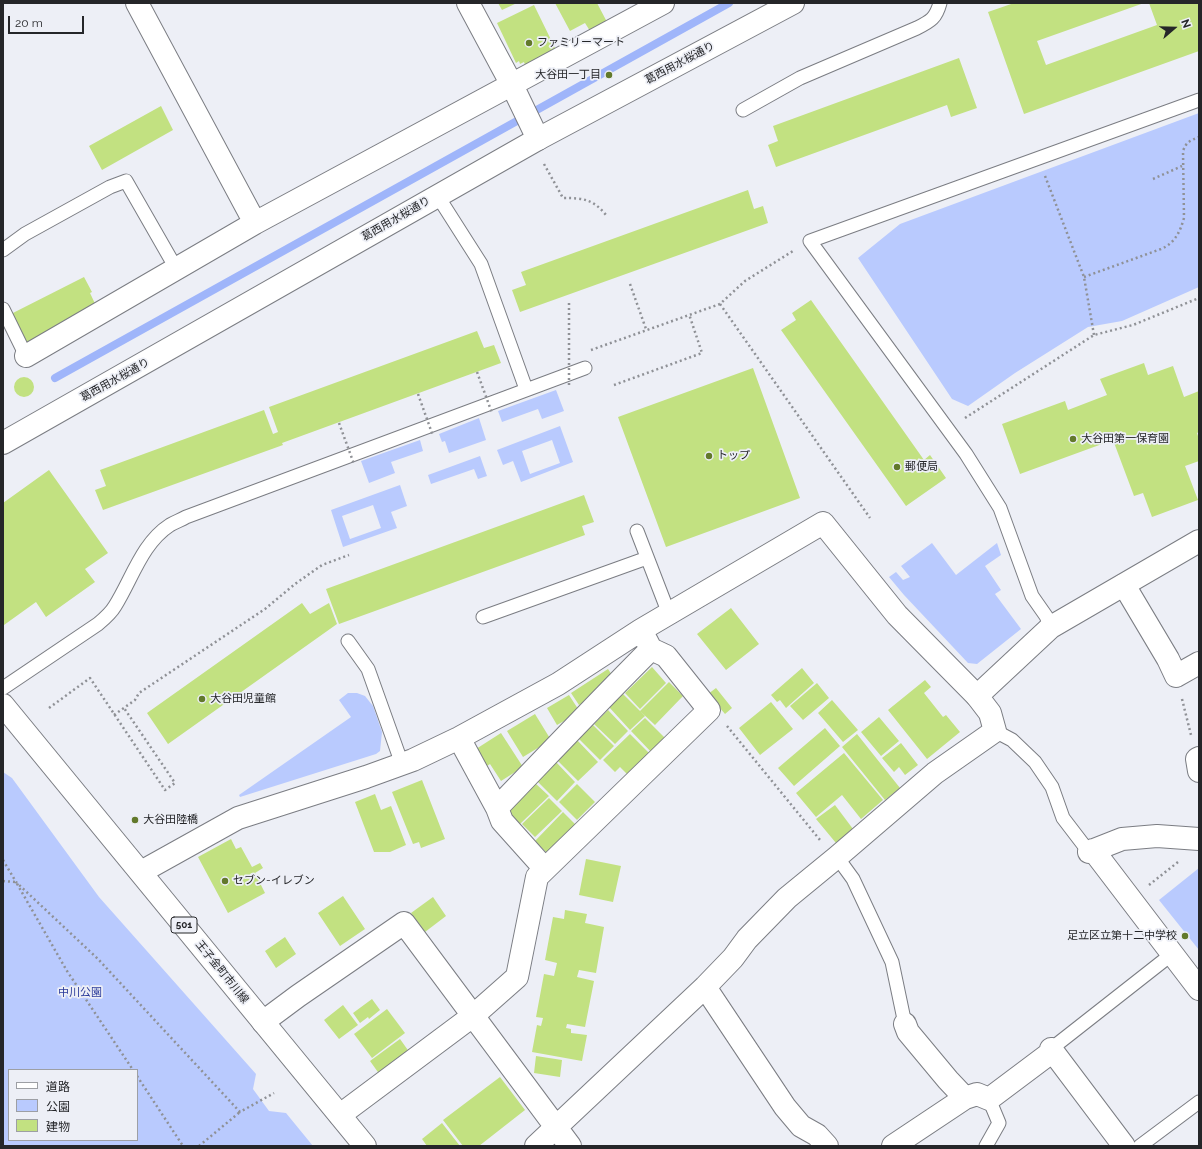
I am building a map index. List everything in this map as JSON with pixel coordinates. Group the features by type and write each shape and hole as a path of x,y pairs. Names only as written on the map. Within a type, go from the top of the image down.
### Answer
{"street":[{"path":"137,3 256,223"},
{"path":"468,3 514,88 534,132"},
{"path":"26,356 256,223 514,88 663,3"},
{"name":"葛西用水桜通り","path":"3,443 438,195 534,132 793,3"},
{"path":"141,872 238,818 402,764 458,738 558,684 641,630 823,523 893,611 977,696 990,714 995,731 935,773 787,898 747,939 734,958 705,987 536,1146"},
{"path":"977,696 1051,627 1199,541"},
{"path":"1124,585 1168,659 1176,676 1199,663"},
{"path":"340,1115 474,1015 517,977 537,877 709,710 666,656 651,649 641,630"},
{"path":"497,808 651,649"},
{"name":"王子金町市川線","path":"3,705 365,1146"},
{"path":"458,738 497,808 502,821 545,869"},
{"path":"1199,839 1157,836 1122,839 1091,851 1199,989"},
{"path":"263,1022 404,923 474,1015 570,1146"},
{"path":"705,987 785,1107 801,1126 817,1135 827,1146"},
{"path":"905,1024 908,1032 965,1098"},
{"path":"893,1146 965,1098 977,1094 989,1099 1052,1050 1124,1146"}],"lane":[{"path":"743,110 800,78 929,22 937,14 940,3"},
{"path":"1051,627 1046,616 1032,596 1000,508 966,454 810,241 1199,100"},
{"path":"3,250 31,231 110,187 126,181 177,270"},
{"path":"438,195 481,264 526,389"},
{"path":"3,309 26,356"},
{"path":"3,688 98,624 108,615 114,607 140,559 154,539 169,525 186,517 585,368"},
{"path":"637,530 669,614"},
{"path":"483,617 648,558"},
{"path":"348,641 368,669 402,764"},
{"path":"995,731 1012,740 1035,762 1052,787 1063,818 1091,851"},
{"path":"836,858 853,879 892,962 905,1024"},
{"path":"1052,1050 1172,954"},
{"path":"986,1146 999,1123 989,1099"},
{"path":"1140,1146 1199,1102"}],"path":[{"path":"1084,277 1161,249 1168,246 1174,240 1181,228 1184,218 1182,166 1183,151 1185,144 1190,140 1199,137"},
{"path":"1038,158 1084,277 1094,335"},
{"path":"544,164 563,198 584,198 600,207 606,216"},
{"path":"1153,179 1182,166"},
{"path":"586,351 720,304 745,281 810,241"},
{"path":"630,284 646,330"},
{"path":"947,429 1094,335 1133,325 1199,298"},
{"path":"569,303 569,385"},
{"path":"720,304 870,518"},
{"path":"614,385 702,353 689,314"},
{"path":"564,360 571,357"},
{"path":"477,372 492,414"},
{"path":"418,394 433,436"},
{"path":"339,423 354,464"},
{"path":"114,715 135,700 139,693 265,609 295,584 322,565 349,555"},
{"path":"1176,676 1198,763"},
{"path":"49,708 90,678 165,790 175,783 124,708"},
{"path":"709,710 717,714 836,858"},
{"path":"3,860 67,971 132,1069"},
{"path":"1130,900 1180,861"},
{"path":"3,881 16,882 98,959 240,1112"},
{"path":"138,1078 183,1146"},
{"path":"199,1146 240,1112 274,1093"}],"green space":[{"path":"1199,113 1199,287 1122,321 1088,327 1015,373 968,406 952,399 858,258 900,224"},
{"path":"556,390 564,411 542,419 538,409 502,422 498,411"},
{"path":"479,418 486,440 449,453 445,441 442,442 439,434"},
{"path":"560,426 573,462 521,482 513,461 503,465 497,450","holes":["552,440 560,463 530,474 522,451"]},
{"path":"420,440 423,451 391,462 395,473 369,483 361,461"},
{"path":"480,456 487,476 478,479 474,469 431,484 428,475"},
{"path":"400,485 407,506 391,512 397,528 343,547 331,510","holes":["373,505 381,528 350,539 342,516"]},
{"path":"932,543 956,575 997,543 1001,555 985,566 1001,590 995,594 1021,629 977,664 968,663 889,577 896,572 903,580 910,577 901,566"},
{"path":"348,693 357,693 365,696 373,706 382,732 380,751 376,754 240,797 239,795 351,717 339,700"},
{"name":"中川公園","path":"3,772 12,778 99,897 256,1074 253,1089 269,1111 286,1113 313,1146 3,1146"},
{"path":"1199,868 1199,950 1159,900"}],"building":[{"path":"498,3 517,3 502,10"},
{"path":"555,3 597,3 607,22 590,31 585,23 570,31"},
{"path":"1014,3 1144,3 1037,41 1046,65 1157,25 1149,3 1199,3 1199,51 1024,114 988,12"},
{"path":"534,5 556,50 525,65 524,62 520,64 519,61 516,63 497,23"},
{"path":"959,58 977,108 951,117 947,105 776,167 768,145 778,141 773,126"},
{"path":"161,106 173,130 102,170 89,146"},
{"path":"748,190 754,209 763,206 768,223 520,312 512,290 526,285 521,272"},
{"path":"84,277 92,292 90,293 98,310 23,348 7,316"},
{"path":"811,300 924,460 930,455 946,478 906,506 781,330 796,320 792,313"},
{"path":"477,331 484,348 494,345 501,363 282,443 283,445 103,510 95,490 106,486 100,470 264,410 273,434 278,432 269,407"},
{"path":"1144,363 1148,375 1173,366 1184,397 1199,391 1199,432 1197,433 1199,439 1199,461 1185,466 1198,500 1152,517 1143,493 1134,496 1113,440 1020,474 1002,424 1065,401 1068,410 1107,395 1100,379"},
{"name":"トップ","path":"753,368 800,498 666,547 618,417"},
{"path":"24,377 31,380 34,387 31,394 24,397 17,394 14,387 17,380"},
{"path":"49,470 108,553 85,569 95,582 46,617 36,602 4,625 3,503"},
{"path":"584,495 594,522 582,526 585,535 339,624 326,589"},
{"path":"302,603 310,614 329,603 337,624 168,744 147,713"},
{"path":"731,608 759,644 726,670 697,634"},
{"path":"652,667 666,683 640,709 625,693"},
{"path":"802,668 814,683 786,708 780,700 777,702 771,695"},
{"path":"608,669 614,678 601,691 579,705 571,693"},
{"path":"925,680 931,687 924,693 943,717 946,715 960,732 927,759 888,710"},
{"path":"669,682 683,696 655,725 640,711"},
{"path":"817,683 829,698 803,720 790,706"},
{"path":"716,688 732,708 725,714 708,694"},
{"path":"623,694 645,716 630,730 609,707"},
{"path":"569,695 580,712 557,725 547,708"},
{"path":"832,700 858,730 843,742 818,713"},
{"path":"771,702 793,729 760,755 739,728"},
{"path":"608,710 628,731 615,744 594,724"},
{"path":"535,714 551,740 523,757 507,731"},
{"path":"879,717 899,741 881,756 861,732"},
{"path":"645,718 667,740 653,754 631,731"},
{"path":"592,724 614,746 600,760 578,738"},
{"path":"825,728 840,746 794,786 778,768"},
{"path":"501,733 523,767 501,781 490,764 487,766 476,749"},
{"path":"630,734 651,755 629,776 620,767 615,772 603,760"},
{"path":"857,734 900,788 885,800 842,747"},
{"path":"577,740 598,762 578,781 557,760"},
{"path":"901,743 918,765 905,775 899,767 894,772 882,758"},
{"path":"844,753 883,800 861,819 842,795 816,817 796,793"},
{"path":"556,762 575,782 557,801 537,781"},
{"path":"422,780 445,839 421,848 419,842 413,844 392,792"},
{"path":"535,783 549,796 520,824 510,813 510,808"},
{"path":"577,784 595,802 577,820 559,802"},
{"path":"375,794 381,810 391,806 406,845 390,852 374,852 355,802"},
{"path":"549,798 562,811 535,837 522,824"},
{"path":"835,805 853,829 836,843 816,819"},
{"path":"563,812 576,825 548,854 535,841"},
{"path":"231,839 236,849 241,847 252,867 260,863 263,868 255,873 265,893 228,913 198,857"},
{"path":"586,859 621,866 613,902 579,895"},
{"path":"343,896 365,929 340,946 318,913"},
{"path":"433,897 446,916 425,932 411,913"},
{"path":"565,910 587,914 585,923 604,927 596,973 579,970 577,977 594,981 585,1027 567,1024 566,1028 571,1029 571,1033 587,1035 582,1061 532,1052 537,1025 541,1026 543,1018 536,1017 544,974 554,976 557,963 545,960 553,917 564,919"},
{"path":"285,937 296,954 276,968 265,951"},
{"path":"372,999 380,1010 369,1019 368,1017 360,1023 353,1013"},
{"path":"343,1005 358,1025 339,1039 324,1020"},
{"path":"387,1009 405,1033 372,1058 354,1034"},
{"path":"400,1039 410,1053 380,1075 370,1061"},
{"path":"536,1056 562,1060 560,1077 534,1073"},
{"path":"500,1077 525,1110 479,1146 463,1146 443,1120"},
{"path":"442,1123 460,1146 427,1146 422,1139"}],"waterway":[{"path":"55,378 729,3"}],"place":[{"name":"ファミリーマート","path":"529,43"},
{"name":"大谷田一丁目","path":"609,75"},
{"name":"大谷田第一保育園","path":"1073,439"},
{"name":"トップ","path":"709,456"},
{"name":"郵便局","path":"897,467"},
{"name":"大谷田児童館","path":"202,699"},
{"name":"大谷田陸橋","path":"135,820"},
{"name":"セブン-イレブン","path":"225,881"},
{"name":"足立区立第十二中学校","path":"1185,936"}]}
